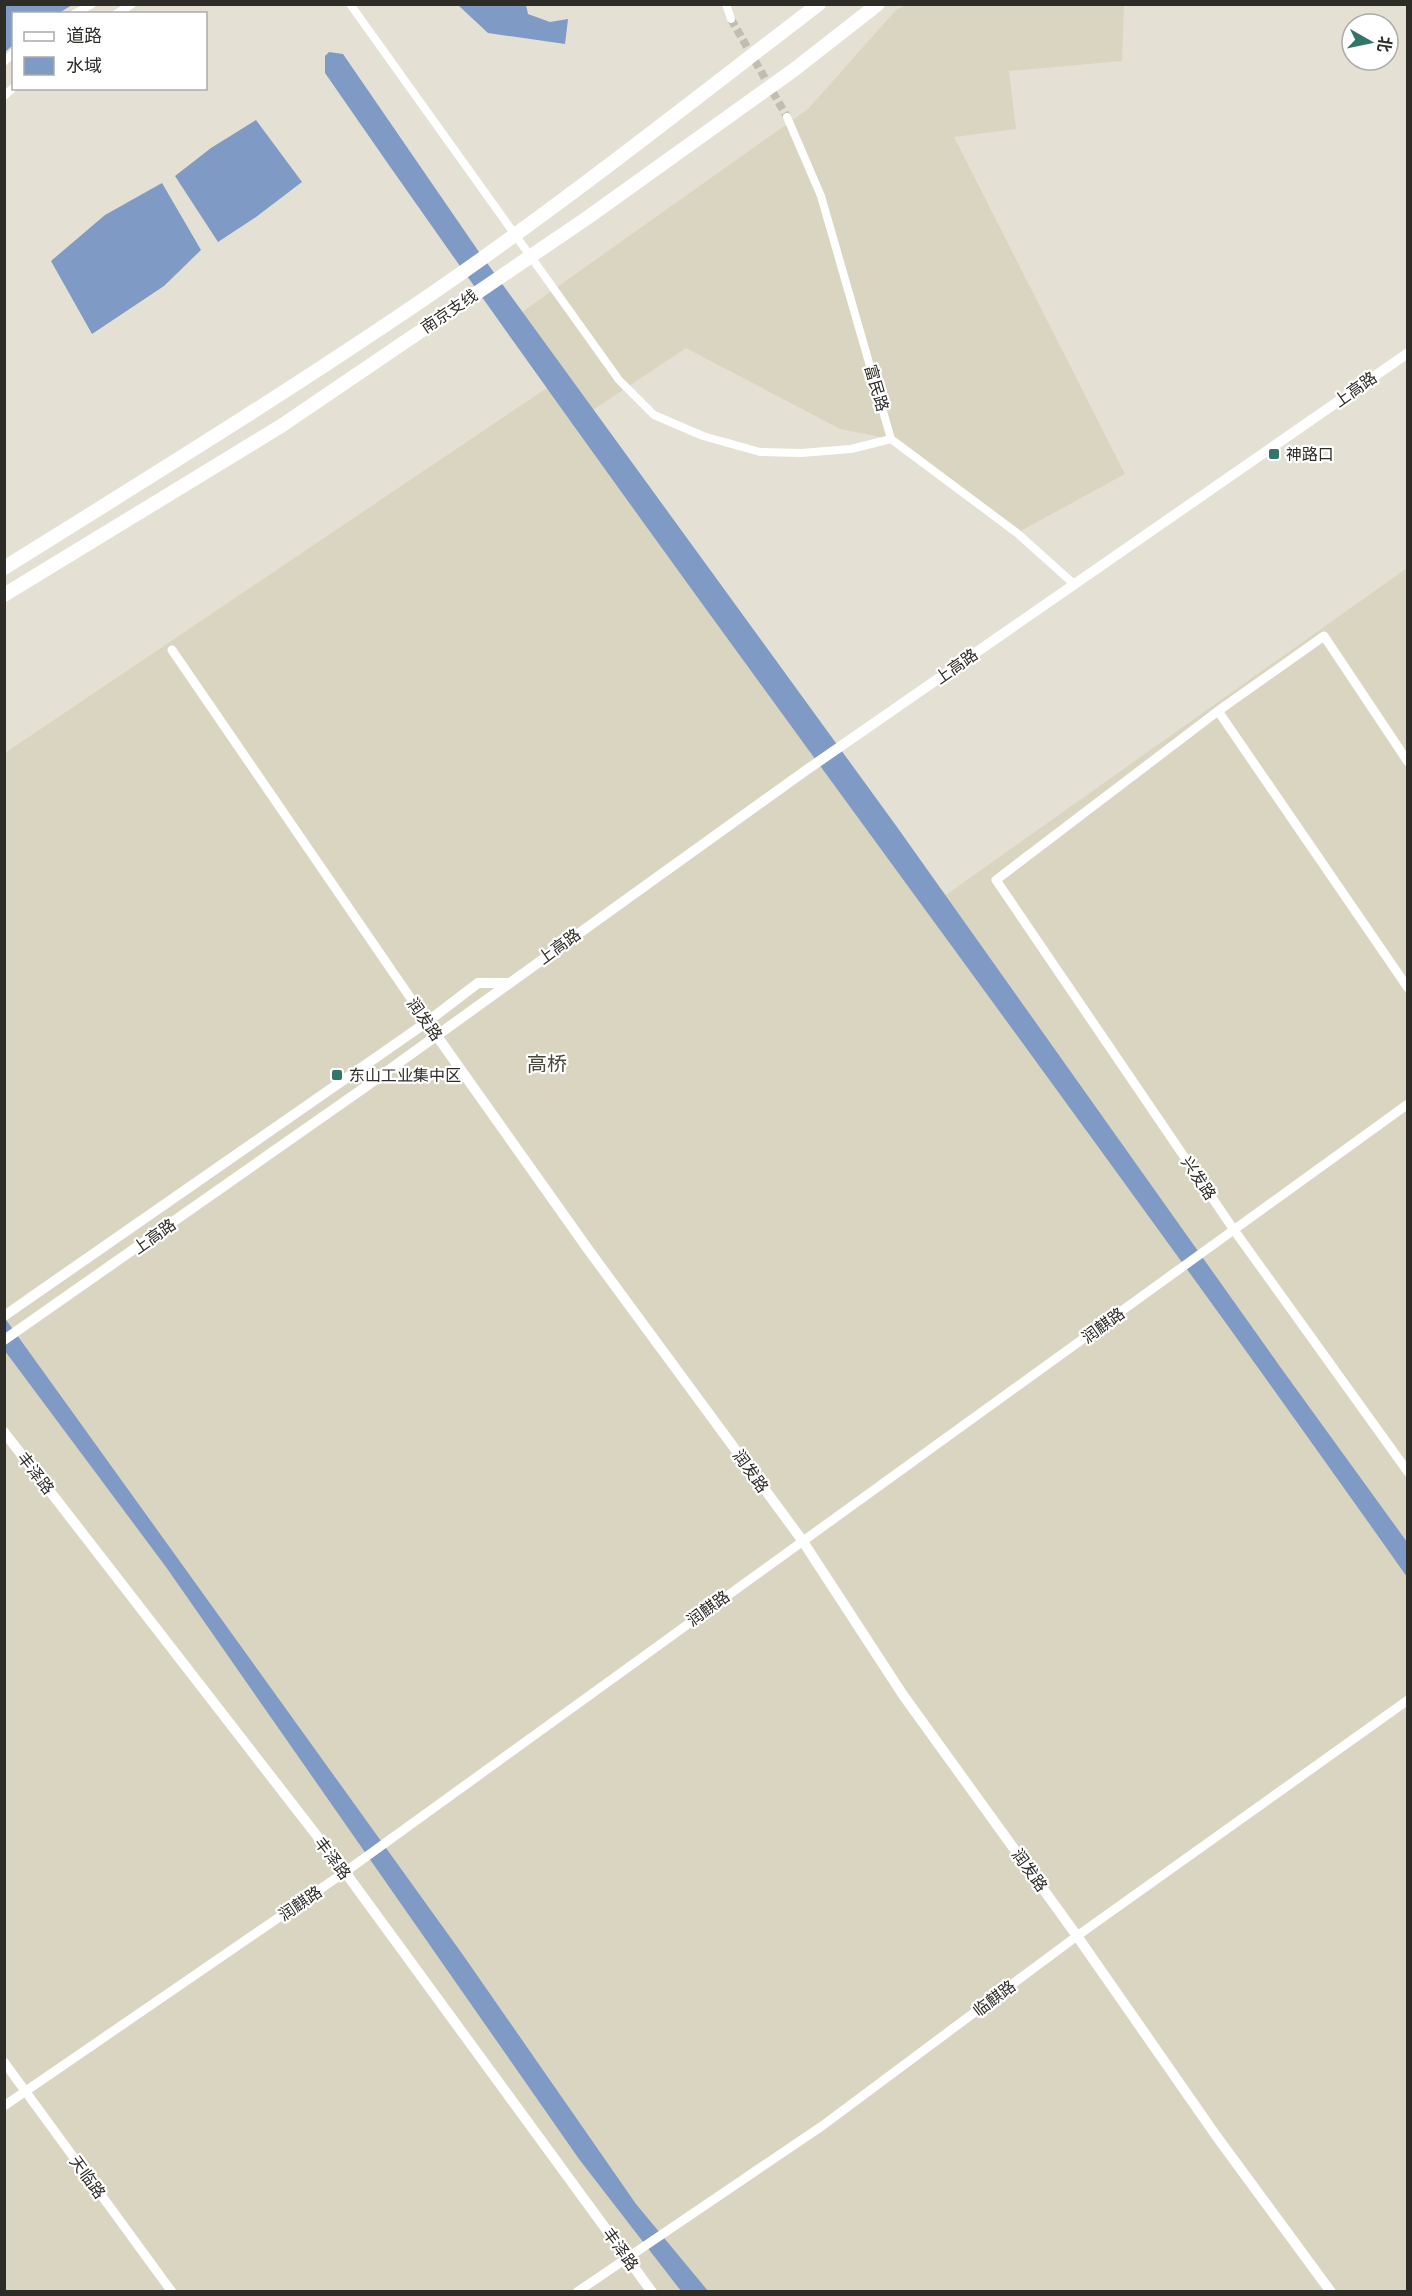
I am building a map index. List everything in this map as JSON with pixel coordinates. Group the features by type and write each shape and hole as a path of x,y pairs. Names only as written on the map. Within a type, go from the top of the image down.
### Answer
{"highway":[{"name":"南京支线","path":"4,568 233,426 425,298 628,152 819,4"},
{"name":"南京支线","path":"4,595 291,419 596,211 795,69 878,4"}],"main road":[{"name":"上高路","path":"4,1340 361,1090 814,764 1407,353"},
{"name":"上高路","path":"4,1316 427,1022 478,983 507,983"},
{"name":"润发路","path":"427,1022 590,1252 802,1540 903,1695 1077,1936 1217,2137 1332,2292"},
{"name":"丰泽路","path":"4,1432 345,1872 652,2292"}],"street":[{"path":"78,12 92,4"},
{"path":"119,12 132,4"},
{"path":"350,4 619,380 654,416 702,436 760,452 801,453 851,449 891,439 1017,533 1074,584"},
{"path":"726,4 731,18"},
{"name":"富民路","path":"787,117 821,196 891,439"},
{"path":"1407,762 1324,636 1218,711 1407,988"},
{"name":"润发路","path":"172,650 427,1022"},
{"name":"兴发路","path":"1218,711 996,880 1234,1230 1407,1472"},
{"name":"润麒路","path":"4,2106 345,1872 1407,1104"},
{"name":"临麒路","path":"577,2292 822,2126 1077,1936 1407,1700"},
{"name":"天临路","path":"4,2062 172,2292"}],"shaded area":[{"path":"908,4 1124,5 1122,61 1009,71 1016,129 954,137 1125,474 1017,533 891,439 840,429 686,348 590,412 943,897 1407,568 1407,2291 5,2292 5,753 563,377 522,312 808,109 896,10"}],"water":[{"path":"5,4 72,4 61,12 12,12 12,46 5,52"},
{"path":"458,5 526,5 528,14 550,22 568,19 565,44 488,33"},
{"path":"329,52 343,54 479,252 897,827 1407,1542 1407,1577 1273,1388 728,639 458,263 325,73 325,56"},
{"path":"256,120 302,182 218,242 175,176 211,148"},
{"path":"162,183 201,250 164,286 92,334 51,261 105,215"},
{"path":"4,1317 463,1955 636,2204 708,2291 681,2291 579,2159 166,1567 5,1351"}],"tunnel":[{"path":"731,19 787,117"}],"place":[{"name":"神路口","path":"1274,454"},
{"name":"东山工业集中区","path":"337,1075"}],"district":[{"name":"高桥","path":"547,1064"}]}
